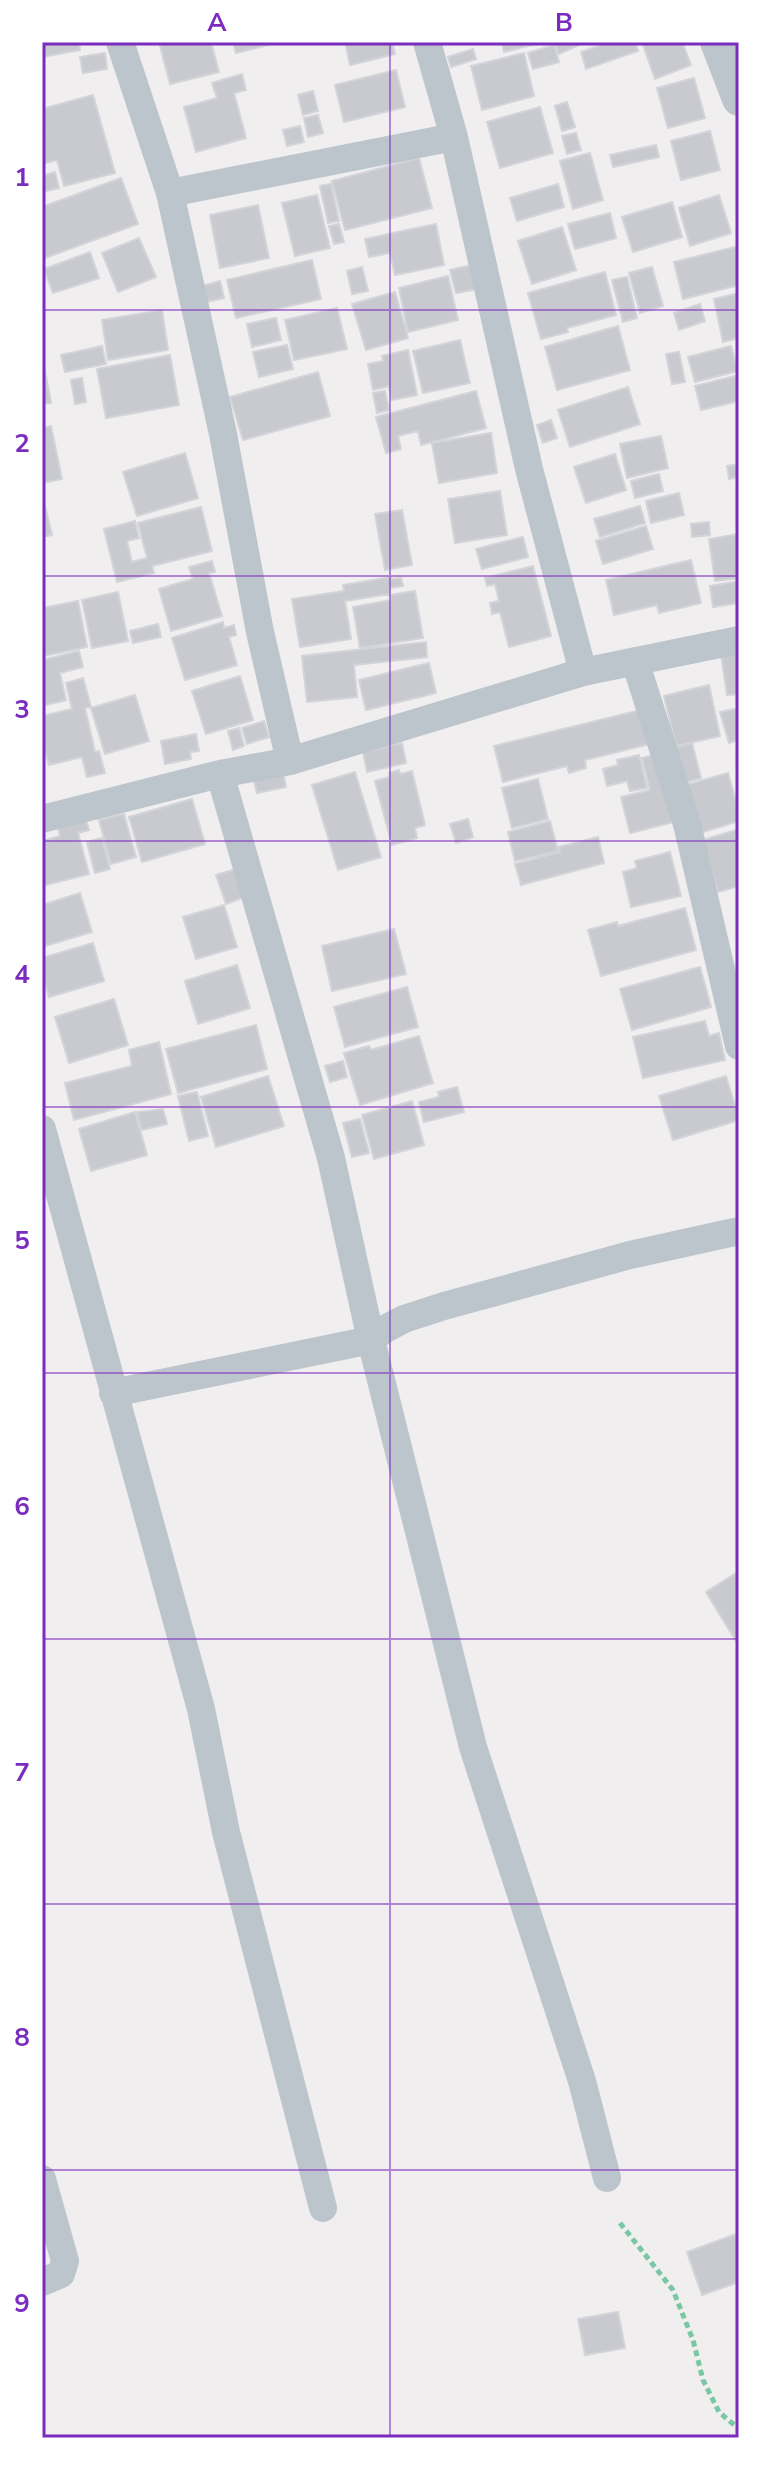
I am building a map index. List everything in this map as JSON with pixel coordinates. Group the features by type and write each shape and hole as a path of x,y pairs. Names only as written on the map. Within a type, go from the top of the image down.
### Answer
{"street":[{"path":"120,42 170,193 223,434 260,632 290,761"},
{"path":"427,42 454,137 529,469 583,672"},
{"path":"717,42 739,99"},
{"path":"170,193 454,137"},
{"path":"42,819 220,774 290,761 583,672 739,640"},
{"path":"635,661 687,824 739,1046"},
{"path":"220,774 331,1158 371,1340 473,1747 582,2081 607,2178"},
{"path":"42,1129 201,1709 226,1832 323,2208"},
{"path":"113,1393 371,1340 404,1319 444,1306 630,1255 739,1231"},
{"path":"42,2179 65,2261 61,2274 42,2282"}],"path":[{"path":"620,2223 673,2290 693,2340 703,2380 719,2412 739,2429"}],"building":[{"path":"42,42 79,42 80,50 42,57"},
{"path":"159,42 211,42 219,72 170,84"},
{"path":"233,42 271,42 272,44 236,53"},
{"path":"345,42 392,42 395,54 350,65"},
{"path":"502,42 536,42 536,44 504,52"},
{"path":"554,42 586,42 559,54"},
{"path":"610,42 635,42 638,51 586,69 581,52"},
{"path":"642,42 682,42 691,65 655,79"},
{"path":"554,45 559,62 533,69 528,53"},
{"path":"473,49 476,59 451,67 448,57"},
{"path":"105,53 107,69 83,73 80,57"},
{"path":"524,53 534,96 482,110 471,66"},
{"path":"396,70 405,107 344,122 335,85"},
{"path":"242,74 246,90 234,93 246,138 196,152 184,107 217,98 212,83"},
{"path":"694,78 705,118 668,128 657,88"},
{"path":"313,91 318,111 303,115 298,95"},
{"path":"93,95 115,173 64,186 57,160 42,164 42,135 45,134 42,109"},
{"path":"567,102 575,127 562,131 555,106"},
{"path":"540,107 553,153 500,168 487,122"},
{"path":"318,115 323,133 308,137 304,118"},
{"path":"300,126 304,142 287,146 283,130"},
{"path":"710,131 720,170 681,180 671,141"},
{"path":"576,133 581,150 567,154 562,136"},
{"path":"656,145 659,157 613,167 610,155"},
{"path":"590,153 603,200 573,209 560,161"},
{"path":"419,158 432,208 345,230 332,181"},
{"path":"55,172 59,188 42,192 42,176"},
{"path":"121,178 138,224 42,259 42,207"},
{"path":"331,184 339,221 328,223 320,186"},
{"path":"558,184 564,207 517,221 510,198"},
{"path":"317,195 330,248 295,256 282,203"},
{"path":"719,195 731,233 690,246 679,208"},
{"path":"672,202 682,237 633,252 622,217"},
{"path":"258,205 269,258 220,268 210,215"},
{"path":"610,213 616,238 575,249 568,224"},
{"path":"339,224 344,242 334,244 329,226"},
{"path":"436,224 444,265 395,275 390,253 369,257 365,239"},
{"path":"562,227 576,270 532,284 518,241"},
{"path":"139,238 156,277 118,292 102,253"},
{"path":"739,246 739,285 683,299 674,262"},
{"path":"90,252 99,278 53,293 44,269"},
{"path":"312,260 321,299 236,318 227,280"},
{"path":"472,265 478,289 456,293 450,270"},
{"path":"362,267 368,291 352,294 347,271"},
{"path":"652,267 663,306 640,313 629,273"},
{"path":"605,272 616,315 567,328 568,332 541,339 528,293"},
{"path":"448,276 458,320 408,332 399,288"},
{"path":"627,277 637,318 623,322 612,280"},
{"path":"220,281 224,298 206,302 202,286"},
{"path":"395,292 408,338 366,350 352,304"},
{"path":"739,293 739,338 723,342 714,299"},
{"path":"700,304 705,321 679,330 674,313"},
{"path":"337,308 347,349 294,360 285,320"},
{"path":"162,310 168,350 108,360 102,320"},
{"path":"276,318 281,340 252,347 247,324"},
{"path":"618,326 630,370 557,390 545,347"},
{"path":"460,340 470,383 423,393 413,351"},
{"path":"287,345 293,369 259,377 253,352"},
{"path":"102,346 106,364 65,372 61,355"},
{"path":"731,346 738,371 695,382 688,357"},
{"path":"408,350 417,395 391,400 389,386 373,390 368,364 383,361 382,356"},
{"path":"679,352 685,382 672,384 666,354"},
{"path":"42,355 51,403 42,404"},
{"path":"170,355 179,405 106,418 97,369"},
{"path":"318,372 330,416 243,440 230,397"},
{"path":"739,375 739,401 701,410 695,386"},
{"path":"82,378 86,402 75,404 71,380"},
{"path":"628,387 640,424 570,447 558,410"},
{"path":"385,391 389,410 377,413 373,393"},
{"path":"476,391 486,428 421,445 418,431 398,436 401,449 386,453 376,417"},
{"path":"551,420 557,438 543,443 537,425"},
{"path":"51,426 62,479 42,483 42,428"},
{"path":"491,433 497,473 439,483 432,443"},
{"path":"661,436 668,468 627,478 620,444"},
{"path":"185,453 198,498 137,516 123,472"},
{"path":"615,454 626,490 586,503 574,467"},
{"path":"739,464 739,477 729,479 727,466"},
{"path":"659,474 663,491 635,498 631,481"},
{"path":"500,491 507,535 455,543 448,499"},
{"path":"679,493 684,515 651,523 646,501"},
{"path":"42,494 52,535 42,537"},
{"path":"640,506 645,523 600,537 594,519"},
{"path":"201,507 212,551 152,566 154,573 117,582 104,529 135,521 139,538 127,541 132,562 147,558 138,523"},
{"path":"402,510 412,565 385,570 375,514"},
{"path":"709,522 710,535 692,537 691,524"},
{"path":"646,526 653,549 603,564 596,541"},
{"path":"739,534 739,578 715,581 709,539"},
{"path":"523,537 528,557 482,569 476,549"},
{"path":"691,560 701,603 659,613 657,605 614,615 606,580"},
{"path":"212,561 215,572 209,573 222,616 171,631 159,589 193,579 189,567"},
{"path":"533,566 551,636 509,647 500,612 492,614 490,603 499,601 495,584 487,586 485,578"},
{"path":"401,578 403,586 390,588 390,594 345,601 351,639 300,647 292,599 344,591 343,585"},
{"path":"739,581 739,603 713,607 710,586"},
{"path":"415,591 423,638 360,648 353,607 391,600 390,595"},
{"path":"118,592 128,641 92,648 82,600"},
{"path":"78,601 87,647 43,656 42,608"},
{"path":"223,622 224,628 234,625 236,635 229,637 237,665 185,680 172,638"},
{"path":"158,624 161,637 133,643 130,631"},
{"path":"426,642 427,657 354,665 357,697 307,702 302,656"},
{"path":"79,651 83,667 60,673 66,700 42,706 42,660"},
{"path":"739,652 739,694 727,695 721,654"},
{"path":"429,663 436,693 366,710 359,680"},
{"path":"240,676 253,720 206,734 192,691"},
{"path":"83,678 91,707 85,708 95,752 99,751 105,773 87,777 82,757 49,765 42,739 42,716 72,709 66,683"},
{"path":"709,685 720,736 676,746 664,696"},
{"path":"135,695 149,741 105,754 91,708"},
{"path":"739,708 739,740 729,743 720,712"},
{"path":"641,710 650,744 585,760 586,768 569,773 567,766 503,782 494,746"},
{"path":"264,721 269,737 247,744 242,728"},
{"path":"239,728 244,746 233,750 228,731"},
{"path":"196,734 199,751 190,752 191,759 165,764 161,741"},
{"path":"402,743 406,763 367,772 363,752"},
{"path":"692,743 701,778 682,783 673,748"},
{"path":"662,753 678,821 630,833 621,797 650,790 642,758"},
{"path":"639,755 647,788 630,791 627,781 607,786 603,769 618,765 617,760"},
{"path":"399,770 400,774 412,771 425,825 415,828 417,838 392,845 375,781 390,777 389,773"},
{"path":"283,771 286,787 257,793 254,781"},
{"path":"355,772 381,857 338,870 312,785"},
{"path":"728,773 739,821 700,833 686,785"},
{"path":"538,779 548,819 512,828 502,788"},
{"path":"192,799 205,844 142,862 129,817"},
{"path":"124,814 136,857 111,864 99,820"},
{"path":"85,817 89,830 78,833 89,874 42,886 42,841 60,836 57,824"},
{"path":"468,819 473,837 456,843 450,824"},
{"path":"550,821 558,851 515,861 508,832"},
{"path":"739,829 739,886 718,892 703,840"},
{"path":"598,837 604,863 521,885 515,864 560,852 559,847"},
{"path":"102,838 110,869 95,873 87,842"},
{"path":"670,852 681,896 631,907 623,872 637,868 635,861"},
{"path":"236,869 245,897 226,904 216,875"},
{"path":"80,893 92,932 42,947 42,905"},
{"path":"224,905 237,947 196,959 183,917"},
{"path":"685,908 696,950 601,976 588,930 617,922 618,926"},
{"path":"394,929 406,974 332,991 322,946"},
{"path":"93,943 104,981 49,997 42,958"},
{"path":"237,965 250,1008 198,1024 185,981"},
{"path":"700,967 711,1007 632,1030 620,989"},
{"path":"407,987 418,1027 345,1047 334,1007"},
{"path":"114,999 128,1045 69,1063 55,1017"},
{"path":"705,1021 709,1036 719,1033 725,1060 643,1078 633,1037"},
{"path":"256,1025 267,1069 178,1093 166,1049"},
{"path":"419,1036 433,1083 360,1105 344,1053 369,1046 371,1050"},
{"path":"159,1042 171,1094 74,1120 65,1083 132,1066 129,1050"},
{"path":"343,1061 347,1077 330,1082 325,1066"},
{"path":"268,1076 284,1126 216,1147 201,1097"},
{"path":"726,1076 735,1106 739,1105 739,1120 673,1140 659,1096"},
{"path":"457,1087 464,1112 424,1122 419,1102 439,1097 438,1092"},
{"path":"197,1092 208,1136 189,1141 178,1096"},
{"path":"412,1101 424,1145 374,1159 362,1115"},
{"path":"163,1109 167,1124 142,1130 137,1112"},
{"path":"135,1112 147,1155 91,1171 79,1129"},
{"path":"360,1119 369,1153 352,1157 343,1123"},
{"path":"739,1571 739,1646 706,1592"},
{"path":"739,2233 739,2282 702,2295 687,2252"},
{"path":"618,2312 625,2348 585,2355 578,2319"}]}
